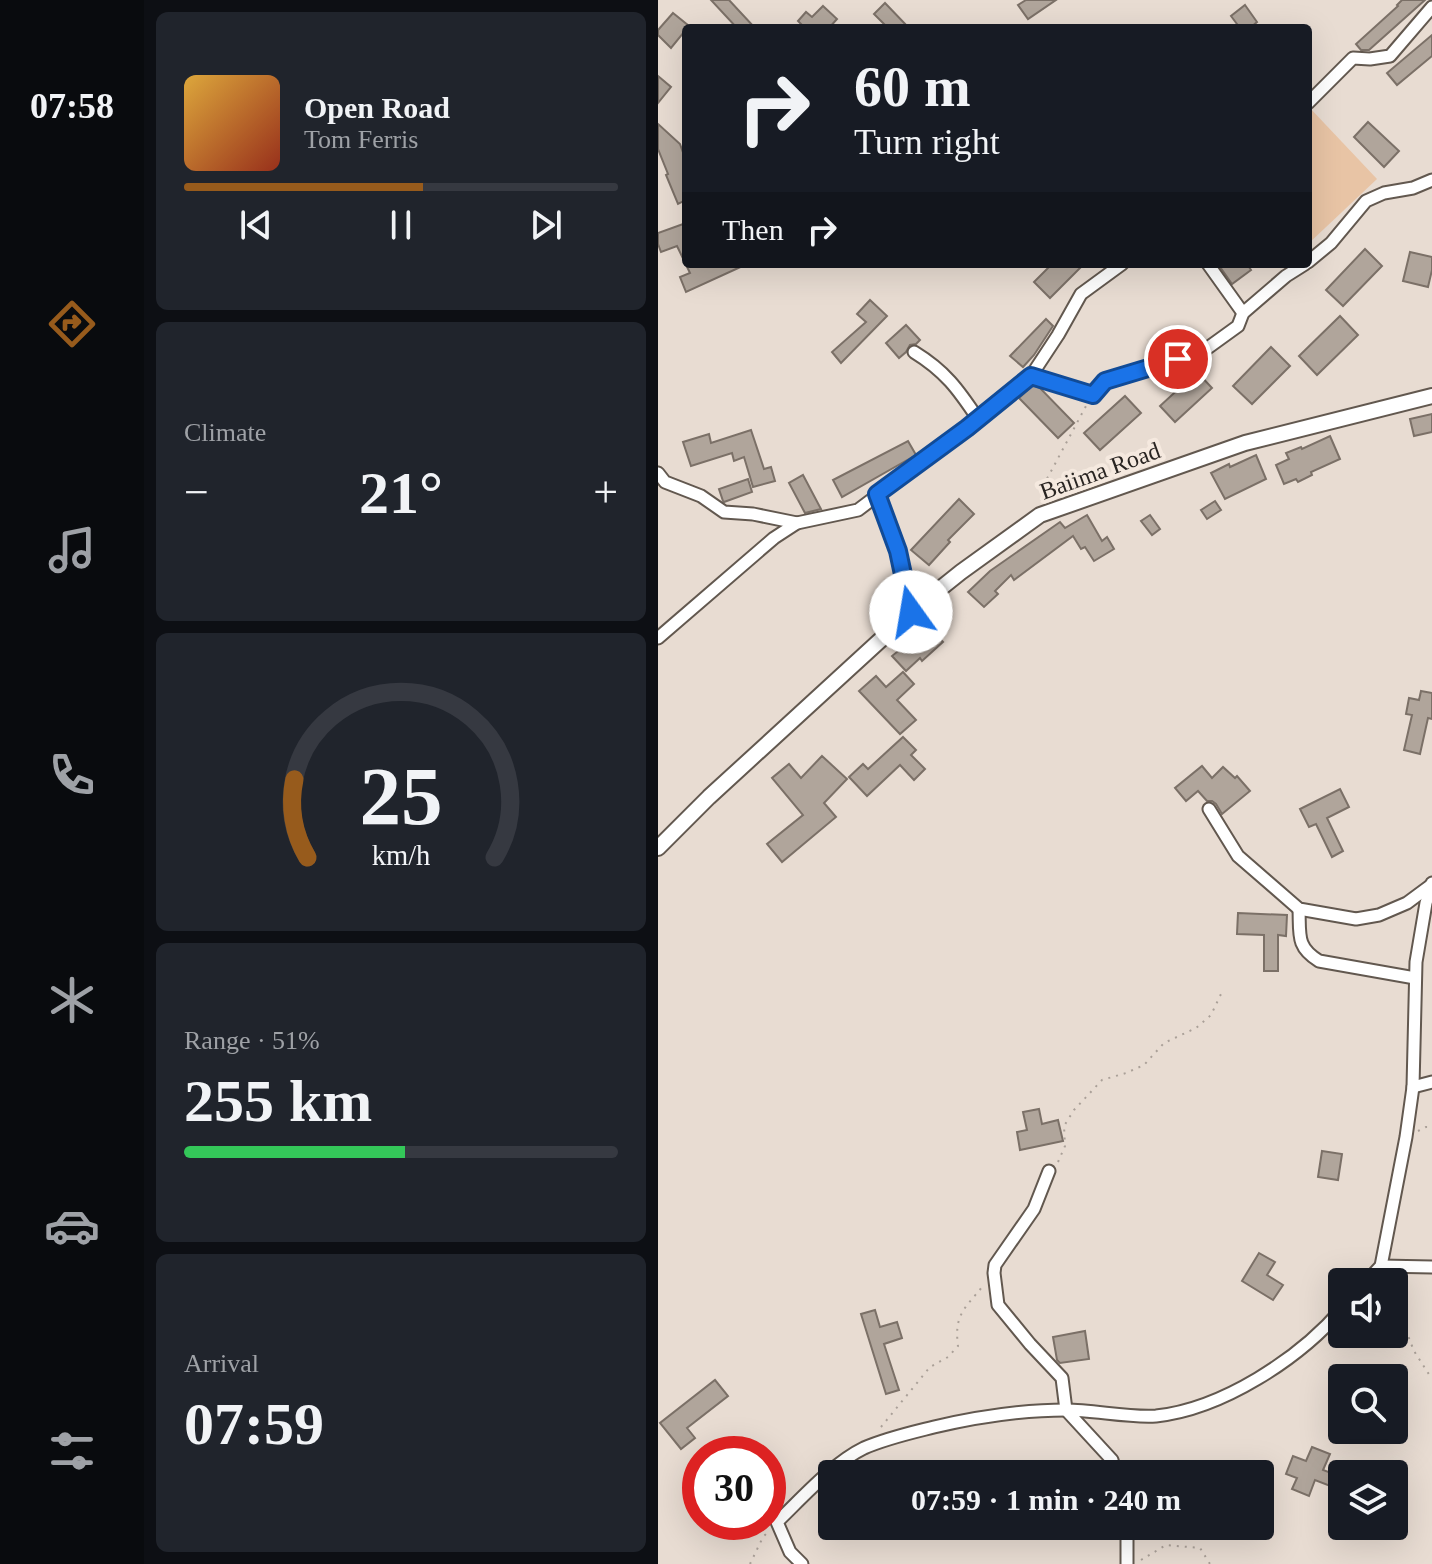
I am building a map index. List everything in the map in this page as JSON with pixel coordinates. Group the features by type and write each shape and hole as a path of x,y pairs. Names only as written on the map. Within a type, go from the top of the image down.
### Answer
{"street":[{"path":"1312,99 1353,58 1390,56 1432,7"},
{"path":"1312,259 1331,243 1366,201 1432,180"},
{"path":"658,638 774,538 797,523 858,510 978,419 1031,376 1081,294 1117,268"},
{"path":"1211,268 1243,313"},
{"path":"1031,376 1093,395 1105,381 1202,352 1238,326 1243,313 1299,268"},
{"path":"914,352 935,365 957,387 978,419"},
{"name":"Baiima Road","path":"658,848 709,797 911,612 1040,515 1245,443 1432,396"},
{"path":"658,473 665,482 701,496 724,512 797,523"},
{"path":"877,494 898,551 911,612"},
{"path":"1209,809 1238,856 1299,909 1356,919 1379,915 1407,903 1431,884"},
{"path":"1431,884 1415,978 1413,1087 1381,1266 1432,1267"},
{"path":"1299,909 1305,952 1319,961 1415,978"},
{"path":"1413,1087 1432,1082"},
{"path":"1049,1171 1034,1209 995,1265 998,1305 1062,1378 1066,1410 1112,1460"},
{"path":"786,1513 824,1476 861,1450 892,1437 1000,1414 1066,1410 1154,1416 1201,1407 1266,1373 1302,1349 1328,1323"},
{"path":"785,1540 790,1552 802,1564"},
{"path":"1127,1540 1127,1564"}],"path":[{"path":"1040,515 1041,490 1093,395"},
{"path":"1049,1171 1065,1146 1064,1126 1074,1110 1102,1080 1144,1065 1164,1043 1196,1028 1211,1015 1221,994"},
{"path":"878,1431 930,1367 948,1357 958,1346 955,1328 963,1310 994,1273"},
{"path":"1408,1336 1432,1379"},
{"path":"750,1564 762,1540"},
{"path":"1137,1564 1166,1545 1200,1548 1210,1564"}],"shaded area":[{"path":"1312,110 1377,179 1312,240"}],"building":[{"path":"711,0 729,0 751,24 733,24"},
{"path":"1026,0 1056,0 1028,19 1018,5"},
{"path":"1402,0 1425,0 1369,50 1361,50 1356,44"},
{"path":"885,3 905,24 884,24 874,14"},
{"path":"1245,5 1257,22 1237,24 1231,16"},
{"path":"823,6 837,19 833,24 801,24 798,21 806,12 812,17"},
{"path":"673,13 687,24 682,24 682,35 671,48 658,35 658,30"},
{"path":"1432,35 1432,56 1397,85 1387,73"},
{"path":"658,76 671,87 658,103"},
{"path":"1368,122 1399,151 1384,167 1354,137"},
{"path":"658,124 680,144 682,150 682,202 678,204 666,175 658,149"},
{"path":"682,224 682,256 677,246 661,252 658,233"},
{"path":"1365,249 1382,266 1343,306 1326,290"},
{"path":"1410,252 1432,257 1428,287 1403,281"},
{"path":"688,268 738,268 686,292 680,277 690,273"},
{"path":"1048,268 1080,268 1050,298 1034,282"},
{"path":"1221,268 1250,268 1251,270 1232,284"},
{"path":"870,300 887,316 841,363 832,352 866,322 857,314"},
{"path":"1340,316 1358,335 1317,375 1299,356"},
{"path":"1046,319 1053,326 1023,367 1010,356"},
{"path":"906,325 920,340 910,345 899,358 886,343"},
{"path":"1271,347 1290,366 1252,404 1233,386"},
{"path":"1197,372 1212,388 1175,422 1160,406"},
{"path":"1033,385 1040,388 1074,423 1058,438 1019,398"},
{"path":"1125,396 1141,413 1100,450 1084,433"},
{"path":"1432,414 1432,432 1414,436 1410,419"},
{"path":"751,430 764,469 771,467 775,481 753,487 744,457 734,461 732,453 691,466 683,442 709,434 711,443"},
{"path":"1330,436 1340,459 1311,472 1312,475 1298,482 1296,479 1284,484 1276,465 1289,459 1286,453"},
{"path":"908,441 916,455 842,497 833,480"},
{"path":"1256,455 1266,479 1225,499 1211,473"},
{"path":"803,475 821,509 805,513 789,483"},
{"path":"748,479 752,492 723,501 719,489"},
{"path":"959,499 974,514 929,565 911,550"},
{"path":"1215,501 1221,510 1207,519 1201,510"},
{"path":"1087,515 1102,541 1107,537 1114,549 1094,561 1073,536 1014,580 1011,575 984,607 968,592 990,571 1060,522 1065,528"},
{"path":"1150,515 1160,529 1152,535 1141,521"},
{"path":"928,626 943,642 906,671 892,656"},
{"path":"903,672 914,684 897,700 916,720 900,734 859,691 876,676 886,687"},
{"path":"1421,691 1432,693 1432,719 1428,718 1420,754 1404,750 1412,715 1406,714 1409,698 1419,700"},
{"path":"903,737 916,750 911,755 925,769 914,780 900,765 867,796 849,777 863,764 868,769"},
{"path":"822,756 847,779 824,803 836,817 782,862 767,844 803,815 772,778 789,764 801,778"},
{"path":"1202,766 1212,778 1223,767 1235,778 1237,776 1250,791 1222,814 1216,804 1207,801 1198,791 1186,801 1175,788"},
{"path":"1340,789 1349,807 1327,818 1343,851 1332,857 1316,824 1309,827 1300,809"},
{"path":"1238,913 1287,915 1286,936 1278,935 1278,971 1264,971 1264,935 1237,934"},
{"path":"1039,1109 1042,1124 1058,1120 1063,1141 1020,1150 1017,1132 1027,1130 1023,1112"},
{"path":"1322,1151 1342,1154 1338,1180 1318,1177"},
{"path":"1259,1253 1275,1262 1267,1275 1283,1285 1273,1300 1242,1281"},
{"path":"875,1310 880,1327 897,1322 902,1338 884,1344 899,1390 886,1394 861,1314"},
{"path":"1085,1331 1089,1359 1060,1363 1053,1337"},
{"path":"715,1380 728,1396 687,1428 693,1436 682,1436 681,1449 660,1423"},
{"path":"1312,1447 1330,1454 1323,1470 1328,1472 1328,1485 1315,1480 1309,1496 1292,1489 1297,1478 1286,1474 1293,1456 1306,1461"}],"route":[{"path":"911,612 898,551 877,494 1031,376 1093,395 1105,381 1178,359"}]}
